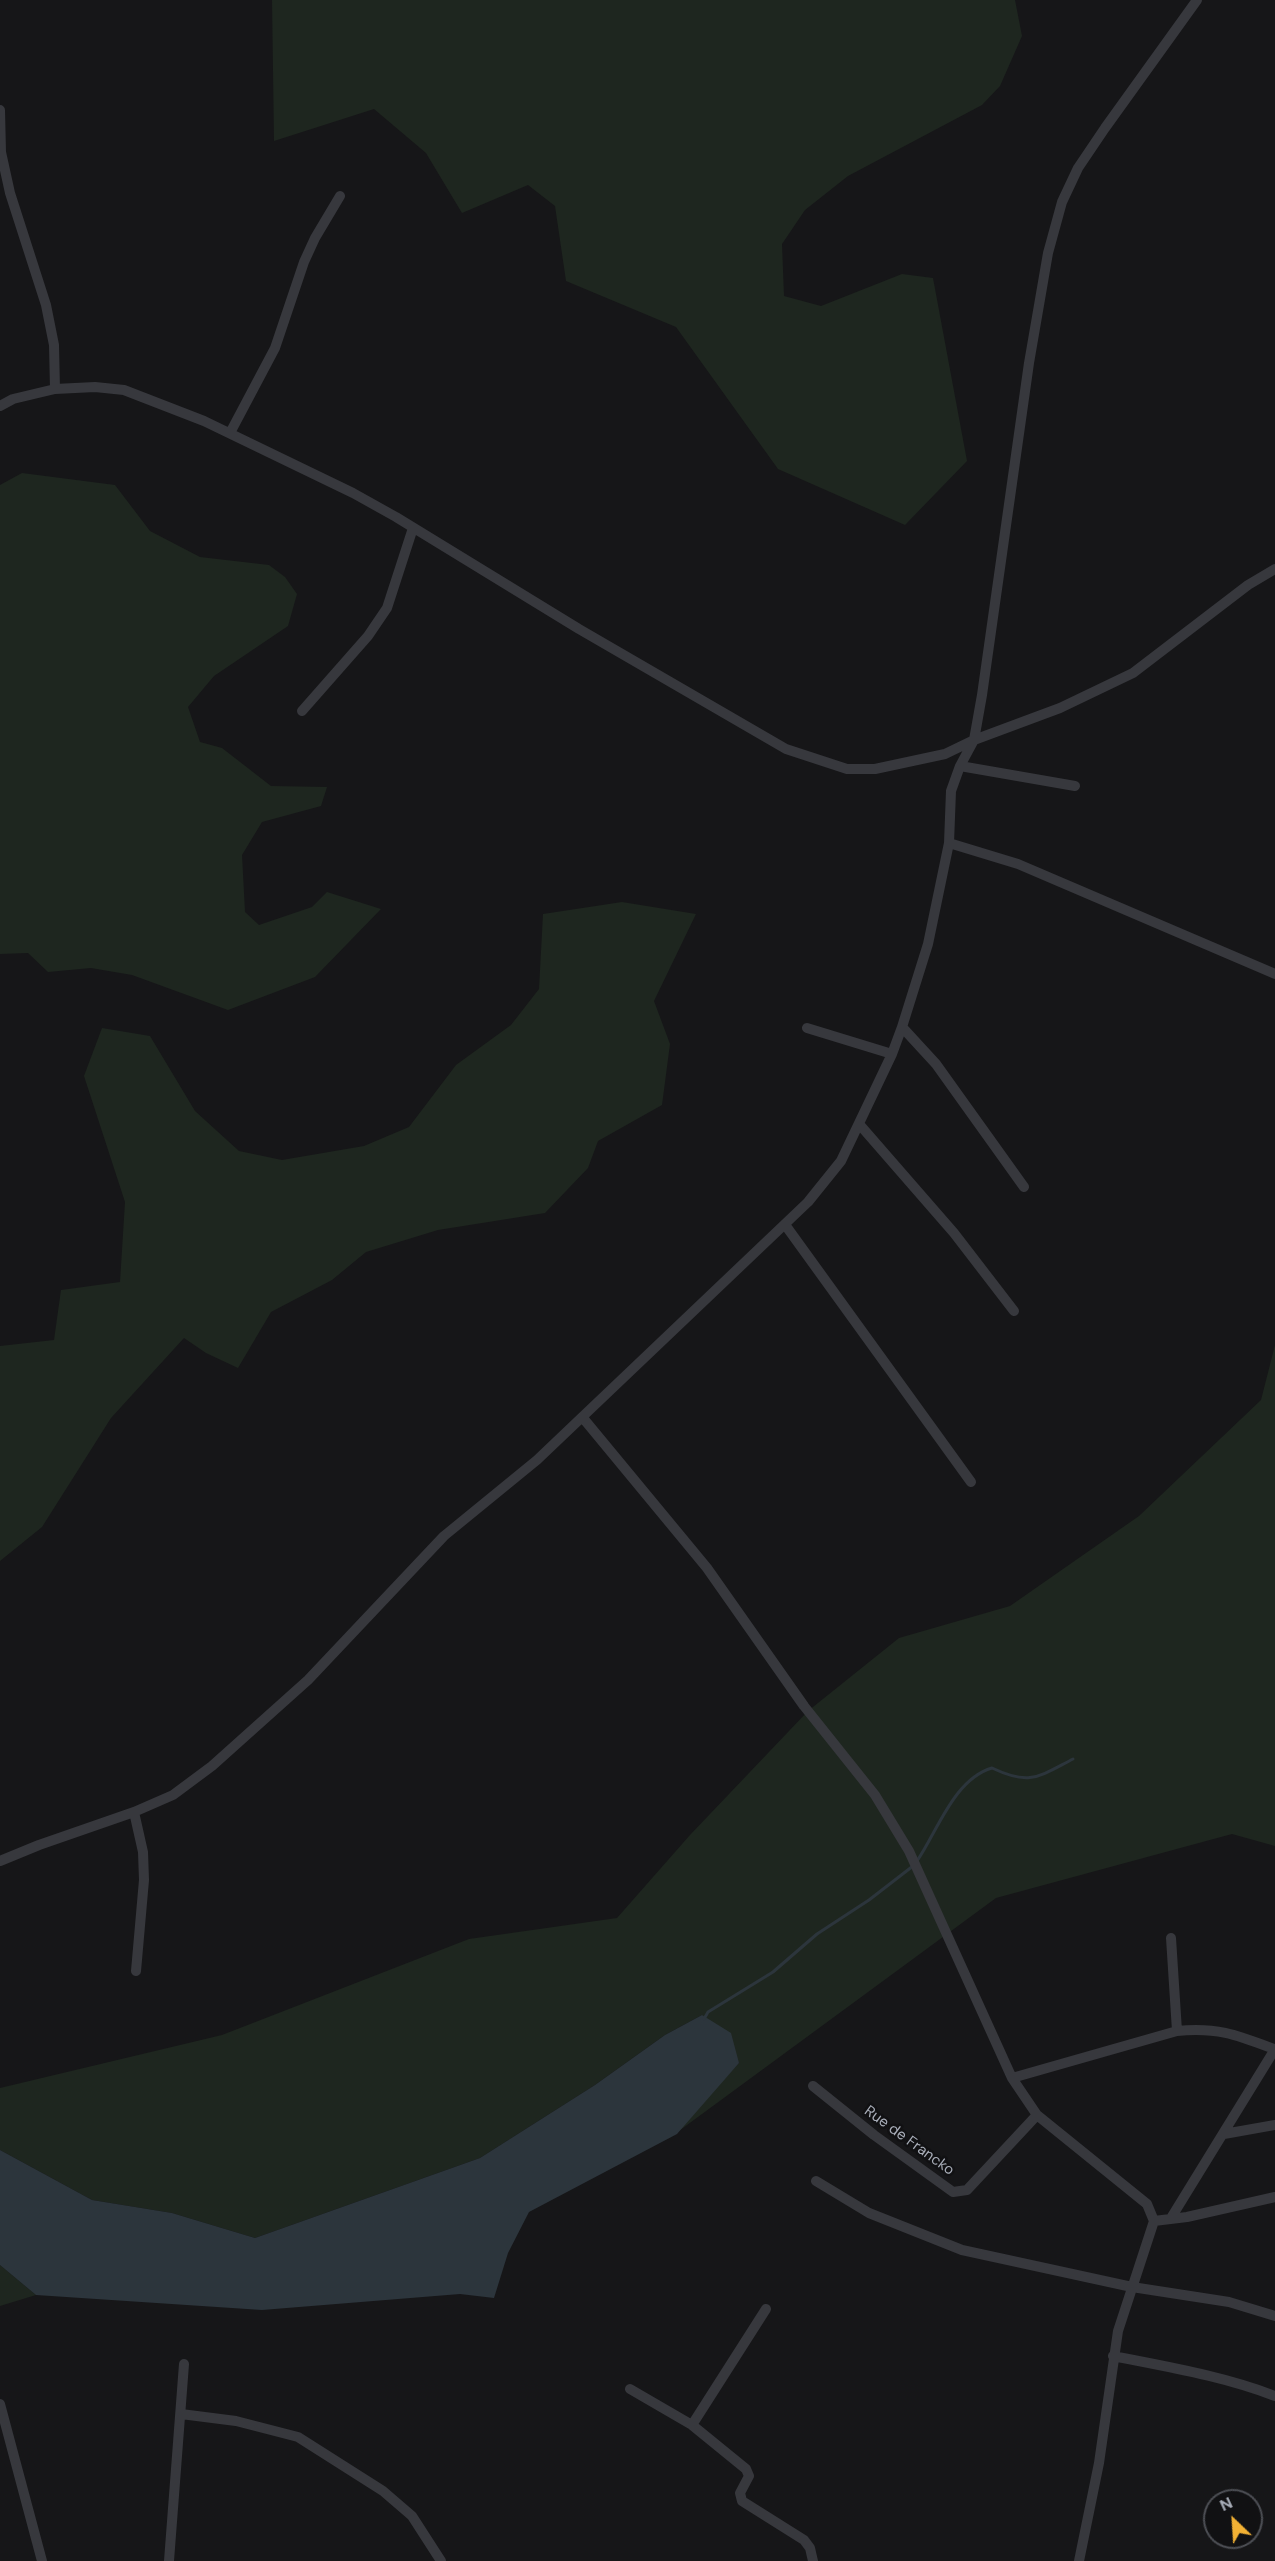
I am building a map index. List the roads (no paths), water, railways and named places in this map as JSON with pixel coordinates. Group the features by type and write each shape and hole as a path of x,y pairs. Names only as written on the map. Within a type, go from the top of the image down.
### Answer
{"street":[{"path":"0,1861 134,1812 173,1795 212,1766 308,1680 444,1536 537,1460 750,1255 786,1226 841,1161 892,1054 928,944 949,843 951,790 960,766 974,740 1029,363 1048,253 1062,202 1084,160 1197,0"},
{"path":"0,110 1,152 10,193 46,305 54,345 55,389"},
{"path":"230,433 275,348 304,262 315,238 340,196"},
{"path":"0,406 13,399 55,389 95,387 124,390 204,421 353,493 579,629 786,749 847,769 875,769 945,754 974,740 1060,708 1133,673 1248,585 1275,569"},
{"path":"302,711 369,636 387,608 413,528"},
{"path":"960,766 1075,786"},
{"path":"949,843 1018,864 1275,974"},
{"path":"902,1027 936,1064 1024,1187"},
{"path":"807,1028 892,1054"},
{"path":"860,1125 954,1233 1014,1311"},
{"path":"786,1226 971,1482"},
{"path":"583,1418 707,1568 804,1706 875,1795 909,1851 1012,2078 1037,2115 1147,2204 1154,2221 1118,2331 1099,2463 1079,2561"},
{"path":"134,1812 143,1852 144,1880 136,1971"},
{"path":"1171,1938 1177,2031"},
{"path":"1012,2078 1177,2031 1197,2029 1228,2031 1275,2049 1171,2218"},
{"name":"Rue de Francko","path":"813,2086 874,2135 953,2192 959,2193 967,2190 1037,2115"},
{"path":"1224,2134 1275,2125"},
{"path":"816,2181 868,2213 962,2250 1132,2287 1229,2302 1275,2316"},
{"path":"1154,2221 1275,2198"},
{"path":"692,2425 766,2309"},
{"path":"1113,2356 1249,2386 1275,2396"},
{"path":"169,2561 184,2364"},
{"path":"630,2389 692,2425 746,2469 749,2476 740,2493 742,2501 804,2540 810,2548 813,2561"},
{"path":"0,2404 42,2561"},
{"path":"181,2414 236,2421 298,2437 383,2491 412,2516 441,2561"}],"waterway":[{"path":"917,1861 957,1795 979,1774 992,1768 1016,1777 1034,1777 1073,1759"},
{"path":"704,2019 708,2012 773,1972 817,1934 869,1900 913,1866"}]}
